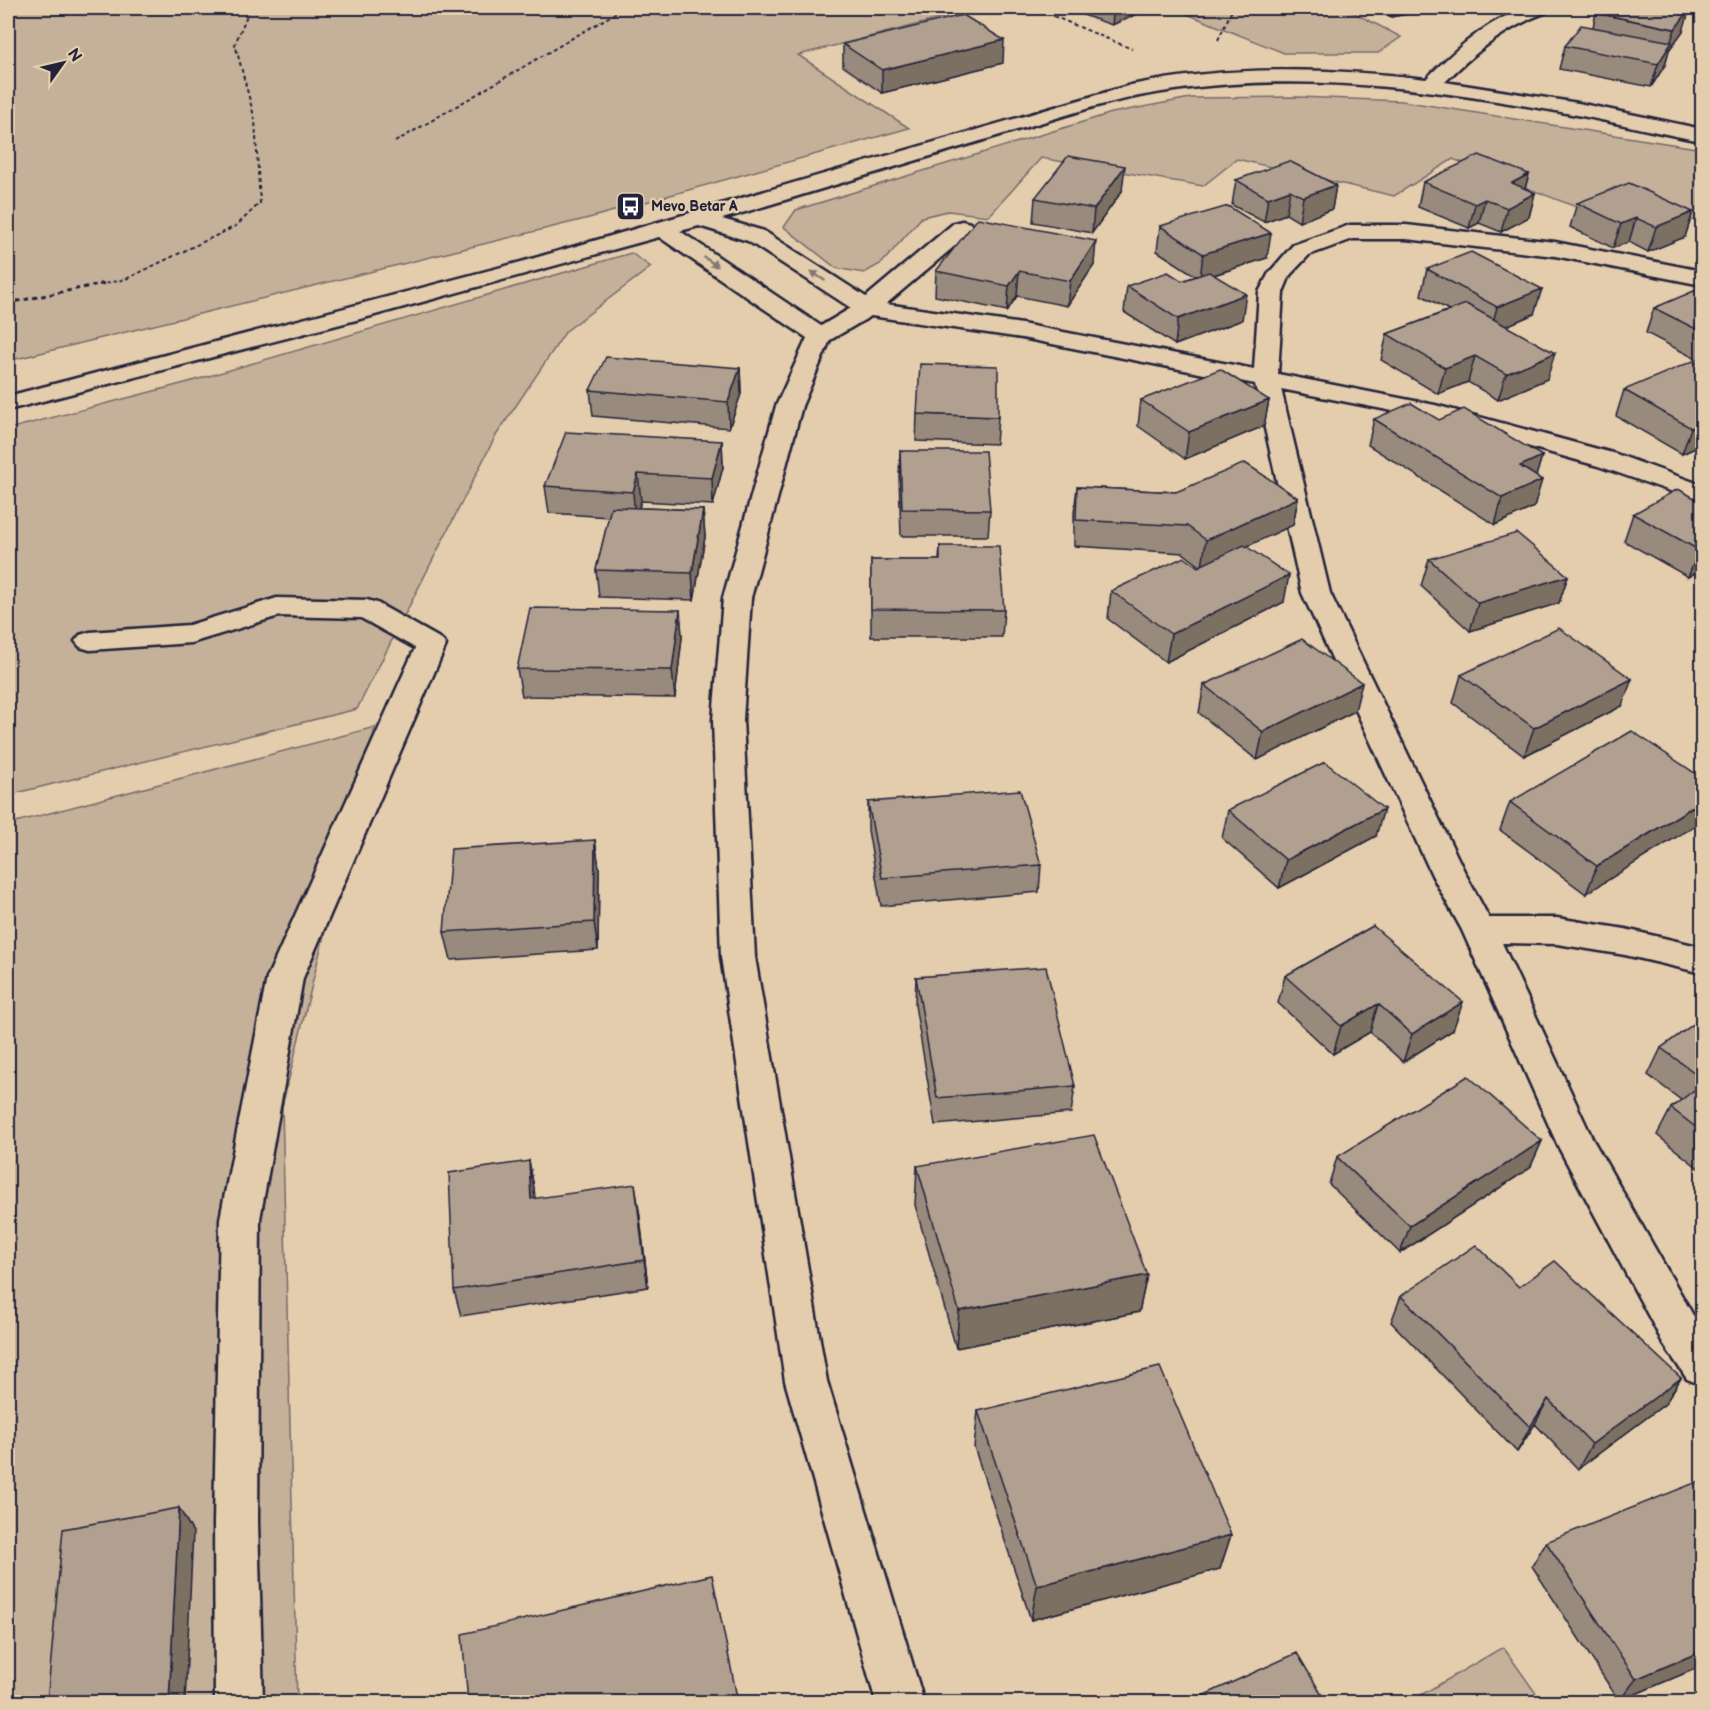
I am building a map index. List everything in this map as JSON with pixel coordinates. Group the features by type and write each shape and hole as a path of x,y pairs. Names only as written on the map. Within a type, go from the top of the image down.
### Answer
{"street":[{"path":"1431,85 1492,29 1521,14 1541,8"},
{"path":"8,403 281,333 700,219 1143,87 1200,80 1278,77 1357,78 1431,85 1532,101 1702,135"},
{"path":"700,219 756,236 867,308 1022,331 1426,410 1607,460 1702,494"},
{"path":"900,1702 806,1381 738,957 728,720 737,598 789,406 820,336 867,308 962,228"},
{"path":"662,229 820,336"},
{"path":"1702,278 1544,247 1406,232 1350,232 1301,250 1280,273 1271,292 1266,377 1316,593 1449,875 1479,930 1577,1146 1678,1330 1702,1366"},
{"path":"90,641 191,634 277,607 368,609 431,645 285,978 240,1219 236,1522 239,1702"},
{"path":"1479,930 1557,931 1625,942 1702,960"}],"path":[{"path":"8,303 126,279 236,226 260,203 255,120 235,44 250,8"},
{"path":"395,142 624,8"},
{"path":"1034,8 1200,80"}],"shaded area":[{"path":"8,8 982,8 798,55 909,128 589,218 8,361"},
{"path":"1172,8 1345,8 1401,37 1378,53 1284,53"},
{"path":"1298,97 1402,101 1702,149 1702,224 1615,187 1576,207 1453,159 1394,196 1237,159 1203,186 1041,158 989,216 948,211 922,217 882,263 864,273 836,268 784,227 796,210 1112,113 1190,98"},
{"path":"631,253 651,267 566,331 495,437 357,709 8,795 8,429 185,383"},
{"path":"375,727 282,1107 297,1702 8,1702 8,824"},
{"path":"1503,1647 1542,1702 1409,1702"}],"building":[{"path":"1095,8 1128,8 1113,14"},
{"path":"1601,8 1690,9 1675,29 1596,13"},
{"path":"963,15 1004,40 882,70 843,44"},
{"path":"1581,25 1672,42 1658,64 1565,46"},
{"path":"1479,155 1529,174 1512,183 1535,193 1507,208 1485,199 1475,204 1423,182"},
{"path":"1068,156 1125,166 1094,209 1035,198"},
{"path":"1289,161 1336,185 1303,197 1290,190 1268,198 1236,180"},
{"path":"1629,183 1693,212 1656,227 1636,218 1621,224 1577,203"},
{"path":"1228,206 1271,233 1203,254 1160,226"},
{"path":"978,218 1096,241 1070,281 1019,271 1009,286 936,271"},
{"path":"1471,252 1542,289 1497,307 1427,269"},
{"path":"1168,272 1182,281 1209,272 1246,294 1178,319 1127,286"},
{"path":"1701,288 1702,332 1654,308"},
{"path":"1466,304 1555,353 1506,374 1475,356 1445,368 1387,334"},
{"path":"606,357 740,368 728,402 590,390"},
{"path":"1693,361 1702,367 1702,423 1691,428 1624,390"},
{"path":"920,364 998,366 998,417 917,414"},
{"path":"1220,369 1269,400 1189,432 1141,400"},
{"path":"1411,403 1439,420 1464,409 1542,456 1520,466 1542,480 1502,498 1374,419"},
{"path":"566,432 722,441 712,478 638,474 633,492 545,486"},
{"path":"900,451 985,451 990,510 902,509"},
{"path":"1245,463 1298,498 1206,540 1187,526 1076,520 1077,487 1176,492"},
{"path":"1678,489 1700,501 1702,499 1702,548 1699,550 1633,514"},
{"path":"611,507 703,510 692,573 596,570"},
{"path":"1517,533 1568,576 1478,603 1429,559"},
{"path":"1244,545 1289,575 1171,634 1111,591 1184,557 1198,567"},
{"path":"940,546 999,546 1004,610 871,609 871,560 940,560"},
{"path":"530,608 680,610 672,670 517,669"},
{"path":"1559,628 1632,679 1534,728 1461,675"},
{"path":"1302,639 1362,683 1263,732 1204,685"},
{"path":"1632,731 1702,778 1702,801 1597,866 1510,802"},
{"path":"1325,762 1384,809 1286,860 1228,810"},
{"path":"1020,790 1041,865 882,878 868,802"},
{"path":"595,840 594,922 444,932 451,849"},
{"path":"1373,926 1463,1002 1412,1034 1378,1004 1341,1026 1285,976"},
{"path":"1046,967 1075,1086 937,1098 916,977"},
{"path":"1702,1018 1702,1078 1661,1048"},
{"path":"1468,1076 1542,1141 1410,1226 1337,1157"},
{"path":"1702,1084 1702,1132 1671,1108"},
{"path":"1094,1135 1147,1275 959,1311 917,1166"},
{"path":"529,1161 531,1199 635,1184 644,1260 454,1290 449,1173"},
{"path":"1476,1245 1519,1287 1555,1261 1681,1378 1592,1444 1548,1399 1530,1427 1401,1296"},
{"path":"1160,1367 1231,1535 1037,1586 978,1411"},
{"path":"1702,1480 1702,1651 1636,1679 1546,1542"},
{"path":"179,1508 169,1702 47,1702 63,1529"},
{"path":"712,1575 738,1702 468,1702 462,1634"},
{"path":"1297,1653 1326,1702 1189,1702"}],"place":[{"name":"Mevo Betar A","path":"630,206"}]}
